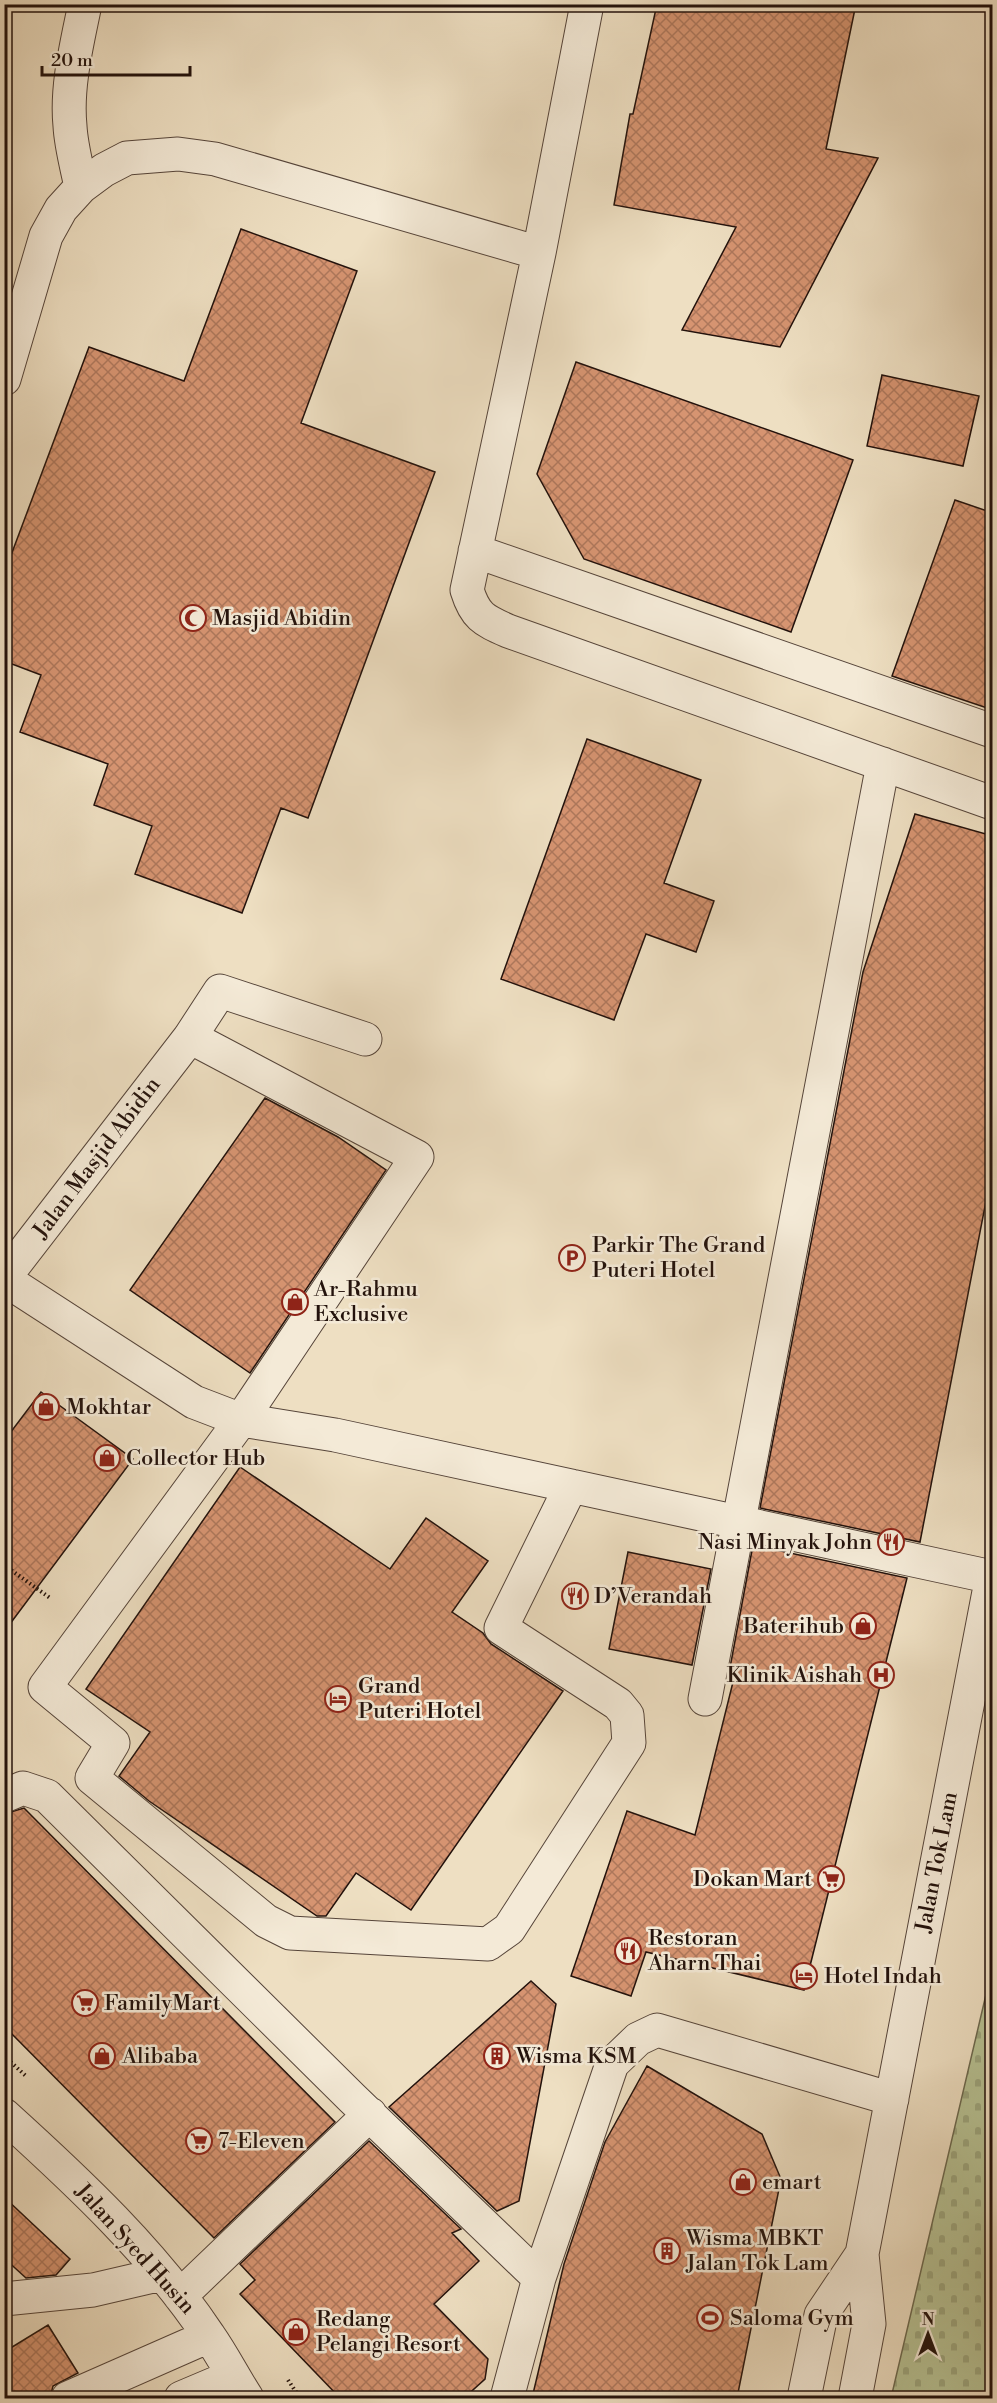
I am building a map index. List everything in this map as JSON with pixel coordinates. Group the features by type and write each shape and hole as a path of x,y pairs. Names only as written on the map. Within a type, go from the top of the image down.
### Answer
{"street":[{"path":"81,186 70,126 70,98 85,4"},
{"path":"587,4 539,253 467,590 473,609 491,624 993,803"},
{"path":"4,379 46,236 61,209 81,186 104,170 128,158 178,154 215,159 539,253"},
{"path":"475,551 993,730"},
{"path":"705,1699 883,764"},
{"name":"Jalan Masjid Abidin","path":"4,1279 189,1037 220,991 365,1039"},
{"path":"189,1037 417,1156 241,1420 45,1687 113,1743 92,1778 266,1921 290,1933 488,1944 509,1929 628,1743 627,1715 618,1704 501,1628 572,1486"},
{"path":"4,1279 194,1401 241,1420 335,1435 992,1577"},
{"name":"Jalan Tok Lam","path":"855,2398 869,2325 862,2254 992,1577"},
{"path":"4,1796 22,1788 47,1796 539,2278"},
{"path":"507,2398 539,2278 612,2064 638,2039 657,2030 892,2099"},
{"path":"4,2299 171,2285 370,2114"},
{"name":"Jalan Syed Husin","path":"4,2115 57,2163 171,2285 209,2336 240,2387"},
{"name":"Jalan Tok Lam","path":"804,2398 821,2315 862,2254"},
{"path":"68,2398 209,2336"},
{"path":"181,2398 240,2387"}],"path":[{"path":"4,1565 50,1598"}],"green space":[{"path":"992,1969 992,2398 891,2398"}],"building":[{"path":"657,4 856,4 826,149 878,158 780,347 682,330 736,227 614,205 630,114 633,114"},
{"name":"Masjid Abidin","path":"241,229 357,271 301,423 435,472 308,818 281,808 242,913 135,874 152,826 94,805 108,764 20,732 41,675 4,661 4,574 89,347 184,381"},
{"path":"576,362 853,460 791,632 584,559 537,474"},
{"path":"882,375 979,396 963,466 867,446"},
{"path":"955,500 993,513 993,710 892,676"},
{"path":"587,739 701,780 664,883 714,901 696,952 646,934 614,1020 501,979"},
{"path":"915,814 993,836 993,1165 920,1542 760,1508 863,972"},
{"path":"265,1098 338,1137 386,1170 250,1373 130,1290"},
{"path":"41,1392 133,1459 4,1632 4,1441"},
{"path":"240,1467 390,1569 426,1518 488,1561 452,1612 483,1633 491,1644 563,1691 411,1910 356,1873 326,1916 317,1916 149,1801 119,1776 150,1732 86,1689"},
{"path":"753,1545 907,1578 804,1990 646,1952 631,1996 571,1976 627,1811 695,1835 735,1674 729,1673"},
{"path":"628,1552 711,1569 692,1665 609,1649"},
{"path":"24,1808 335,2122 214,2238 4,2026 4,1814"},
{"name":"Wisma KSM","path":"531,1981 556,2004 519,2201 497,2211 389,2107"},
{"name":"Wisma MBKT Jalan Tok Lam","path":"647,2066 762,2134 781,2179 737,2398 532,2398 564,2264 605,2142"},
{"path":"369,2141 461,2229 452,2233 479,2261 434,2304 488,2359 485,2379 464,2398 340,2398 240,2294 255,2280 240,2264"},
{"path":"4,2197 70,2259 56,2275 26,2278 4,2258"},
{"path":"48,2325 78,2373 53,2386 50,2398 4,2398 4,2352"}],"place":[{"name":"Masjid Abidin","path":"193,618"},
{"name":"Parkir The Grand Puteri Hotel","path":"572,1258"},
{"name":"Ar-Rahmu Exclusive","path":"295,1302"},
{"name":"Mokhtar","path":"46,1407"},
{"name":"Collector Hub","path":"107,1458"},
{"name":"Nasi Minyak John","path":"891,1542"},
{"name":"D’Verandah","path":"575,1596"},
{"name":"Baterihub","path":"863,1626"},
{"name":"Klinik Aishah","path":"881,1675"},
{"name":"Grand Puteri Hotel","path":"338,1699"},
{"name":"Dokan Mart","path":"831,1879"},
{"name":"Restoran Aharn Thai","path":"628,1951"},
{"name":"Hotel Indah","path":"804,1976"},
{"name":"FamilyMart","path":"85,2003"},
{"name":"Alibaba","path":"102,2056"},
{"name":"Wisma KSM","path":"497,2056"},
{"name":"7-Eleven","path":"199,2141"},
{"name":"emart","path":"743,2182"},
{"name":"Wisma MBKT Jalan Tok Lam","path":"667,2251"},
{"name":"Saloma Gym","path":"710,2318"},
{"name":"Redang Pelangi Resort","path":"296,2332"}]}
